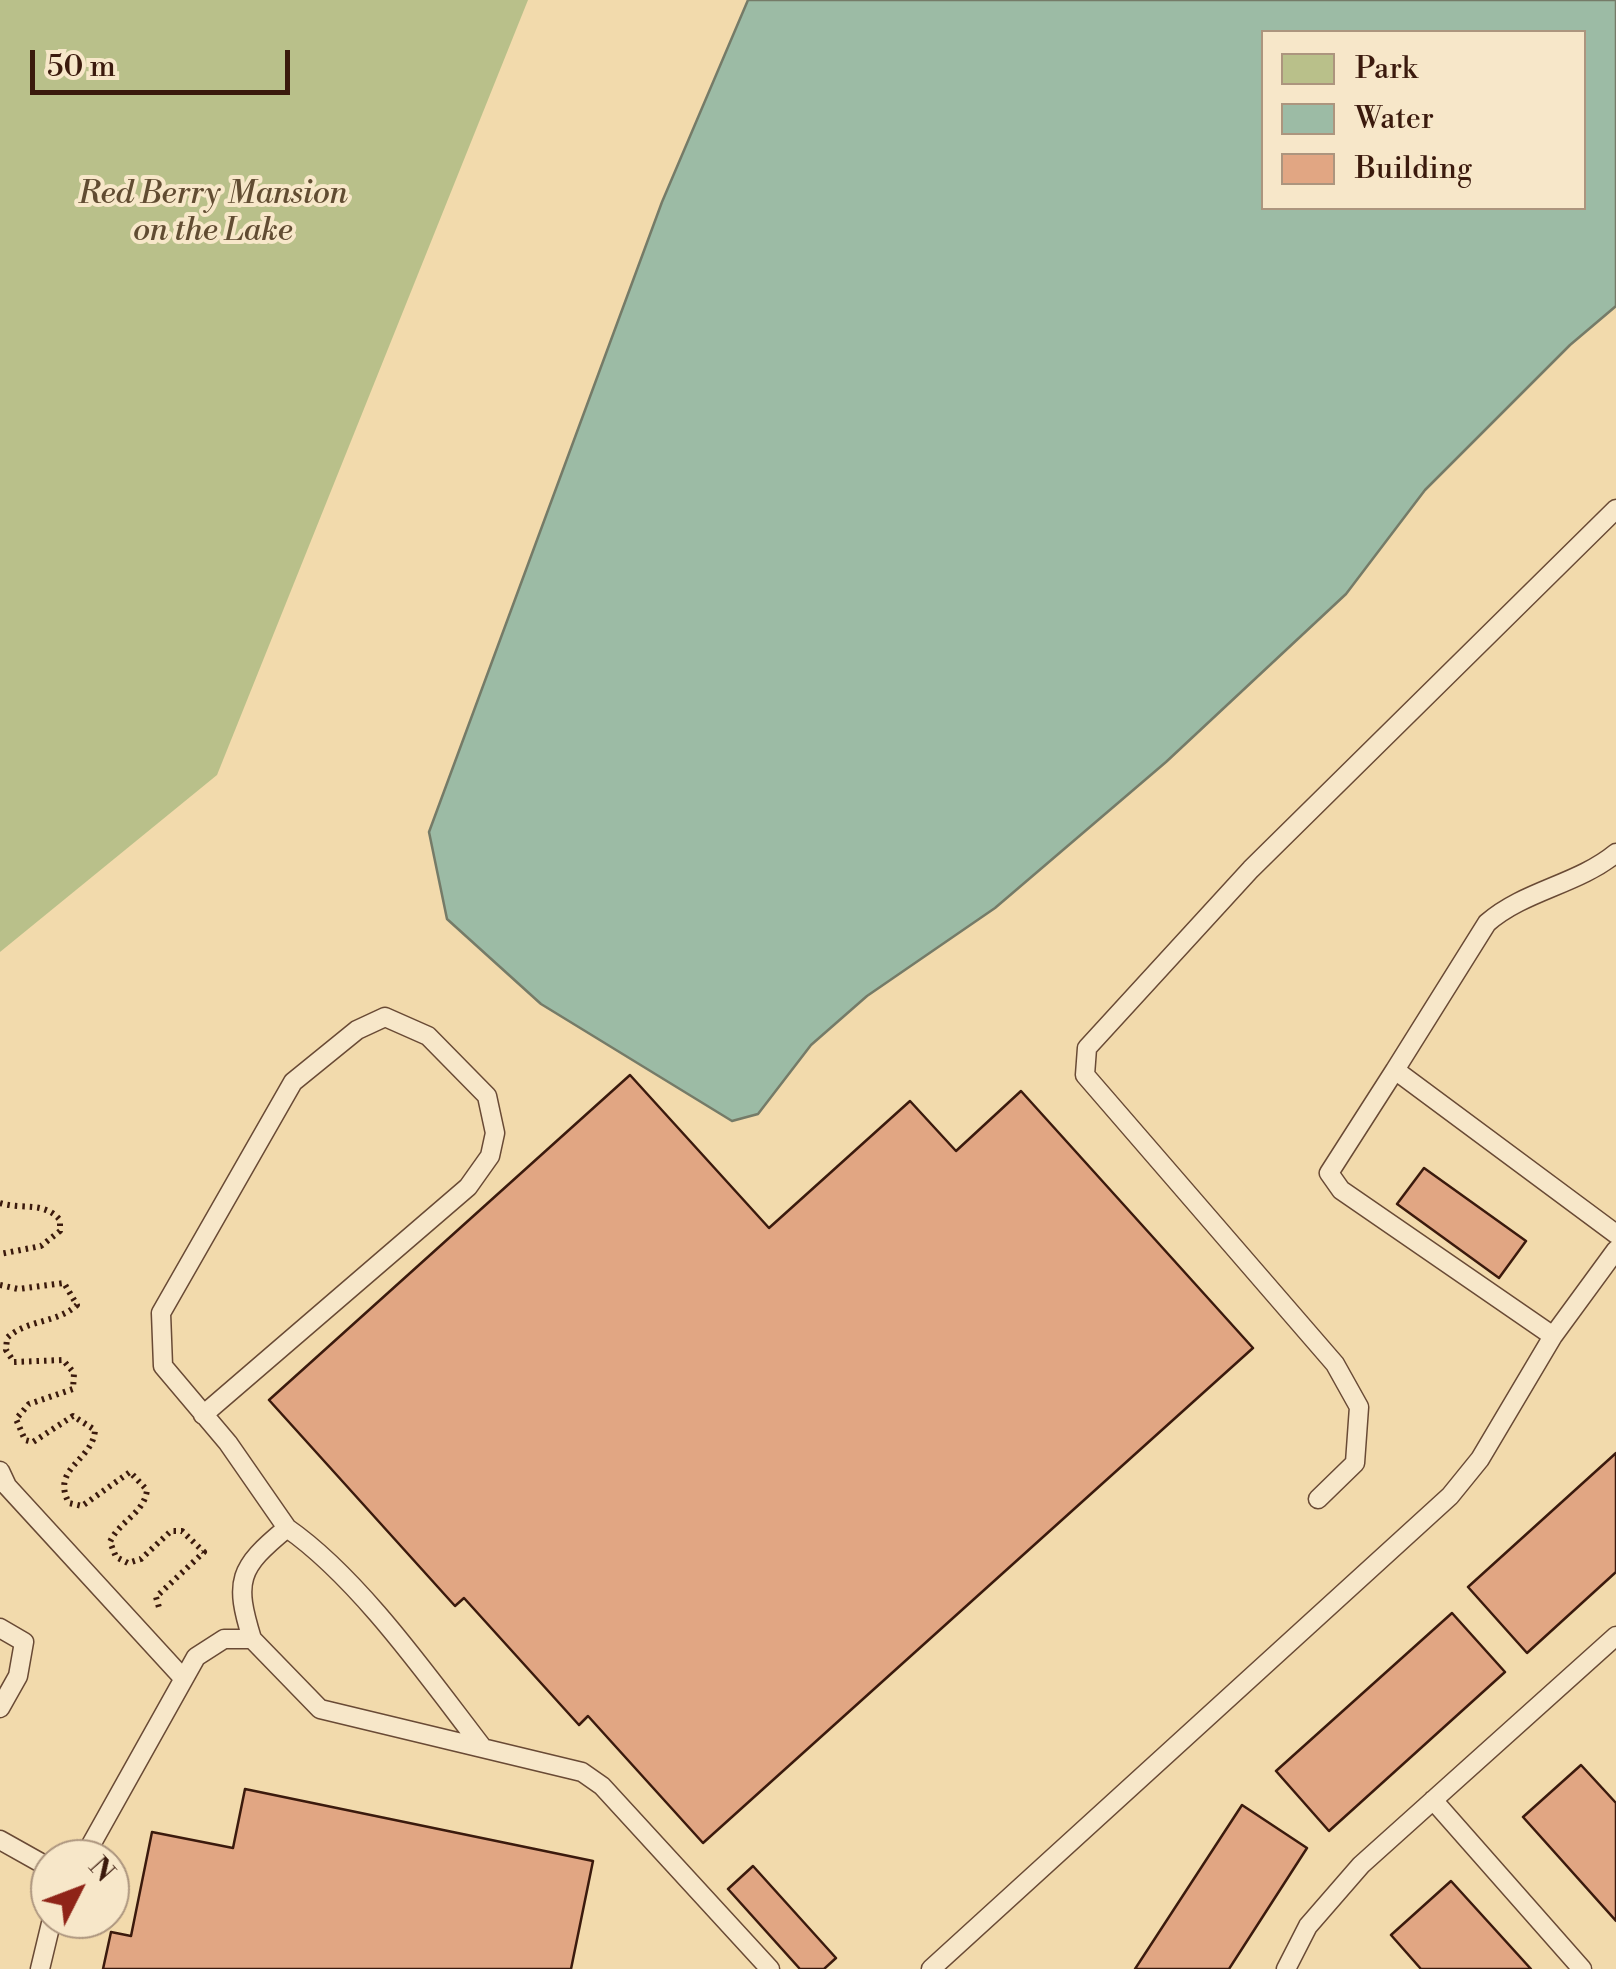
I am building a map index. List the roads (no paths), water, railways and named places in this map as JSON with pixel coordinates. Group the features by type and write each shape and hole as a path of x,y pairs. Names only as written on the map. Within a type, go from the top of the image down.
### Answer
{"lane":[{"path":"1318,1500 1355,1462 1359,1407 1335,1364 1085,1075 1086,1048 1251,869 1616,508"},
{"path":"1553,1336 1342,1190 1328,1173 1487,923 1506,906 1597,868 1616,853"},
{"path":"203,1415 468,1187 490,1156 495,1132 486,1096 428,1036 385,1017 357,1030 293,1082 160,1313 163,1366 203,1415 228,1443 287,1528 340,1573 421,1666 483,1748"},
{"path":"1395,1070 1616,1234"},
{"path":"932,1969 1450,1496 1480,1459 1553,1336 1616,1250"},
{"path":"0,1471 7,1486 183,1678"},
{"path":"287,1528 249,1565 238,1594 252,1639 320,1709 582,1772 602,1786 770,1969"},
{"path":"0,1628 24,1642 18,1676 0,1708"},
{"path":"1286,1969 1308,1926 1362,1865 1616,1636"},
{"path":"94,1839 196,1657 224,1639 252,1639"},
{"path":"1434,1800 1582,1969"},
{"path":"0,1840 30,1857"},
{"path":"40,1969 47,1939"}],"water":[{"path":"748,0 1616,0 1616,306 1570,345 1425,490 1346,594 1166,762 995,908 867,996 811,1045 758,1114 732,1121 541,1004 447,919 429,832 662,202"}],"park label":[{"name":"Red Berry Mansion on the Lake","path":"213,214"}]}
